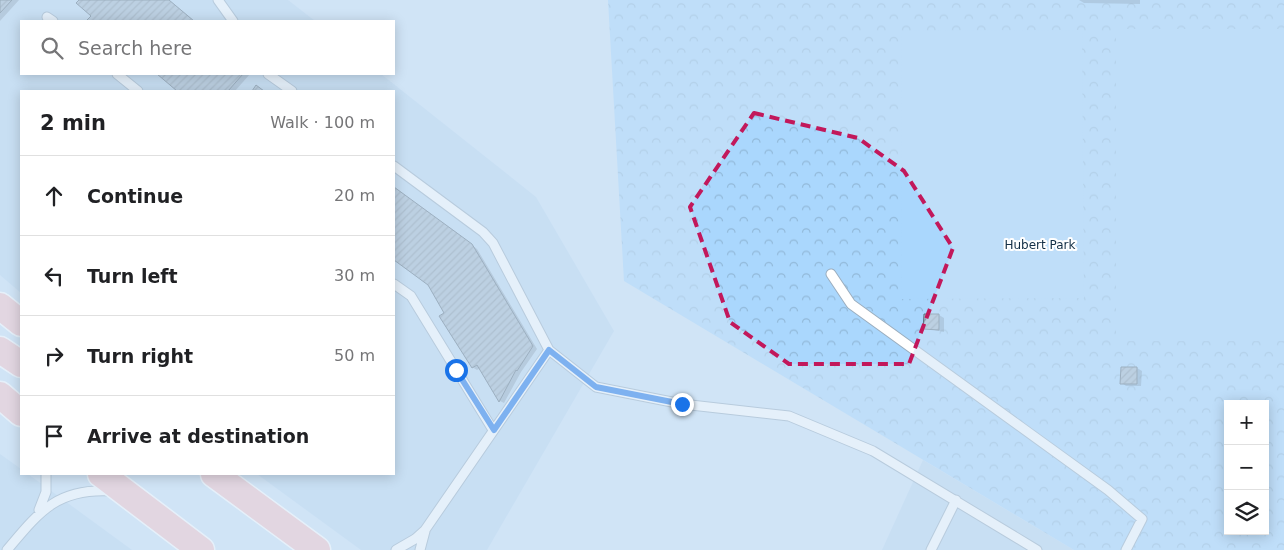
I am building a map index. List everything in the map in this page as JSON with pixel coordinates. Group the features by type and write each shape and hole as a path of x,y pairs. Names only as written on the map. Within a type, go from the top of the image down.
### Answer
{"main road":[{"path":"0,306 20,322"},
{"path":"0,350 20,363"},
{"path":"0,395 20,412"},
{"path":"102,475 201,550"},
{"path":"224,478 317,550"}],"lane":[{"path":"218,0 232,20"},
{"path":"118,75 137,90"},
{"path":"269,75 291,90"},
{"path":"395,167 483,232 494,243 549,350 596,387 682,404 789,416 873,451 1037,550"},
{"path":"832,274 851,304 1108,490 1142,520 1126,550"},
{"path":"395,285 411,296 494,430"},
{"path":"396,550 415,539 425,530 549,350"},
{"path":"7,550 37,513 45,497 46,475"},
{"path":"37,513 68,495 104,490 126,494"},
{"path":"930,550 956,500"},
{"path":"420,550 425,530"}],"highlighted area":[{"path":"754,113 858,138 904,171 953,248 909,364 789,364 730,322 690,207"}],"shaded area":[{"path":"0,0 288,0 314,20 20,20 20,75 382,75 536,197 614,331 487,550 361,550 258,475 395,475 395,90 20,90 20,292 0,275"},
{"path":"0,454 20,468 20,475 29,475 132,550 0,550"},
{"path":"923,460 1074,550 882,550"}],"green space":[{"name":"Hubert Park","path":"608,0 1284,0 1284,550 1074,550 624,281"},
{"path":"1116,29 1284,29 1284,341 1116,341"},
{"path":"1082,30 1084,298 902,299 901,31"}],"building":[{"path":"0,0 12,0 0,13"},
{"path":"79,0 169,0 193,20 87,20 91,16 76,3"},
{"path":"158,75 242,75 229,90 176,90"},
{"path":"256,85 263,90 253,90"},
{"path":"395,188 472,244 533,346 516,370 499,402 477,365 472,368 439,316 444,313 428,285 395,261"},
{"path":"924,314 939,314 939,330 923,329"},
{"path":"1121,367 1137,367 1137,384 1120,384"}],"route":[{"path":"456,370 494,430 549,350 596,387 682,404"}]}
